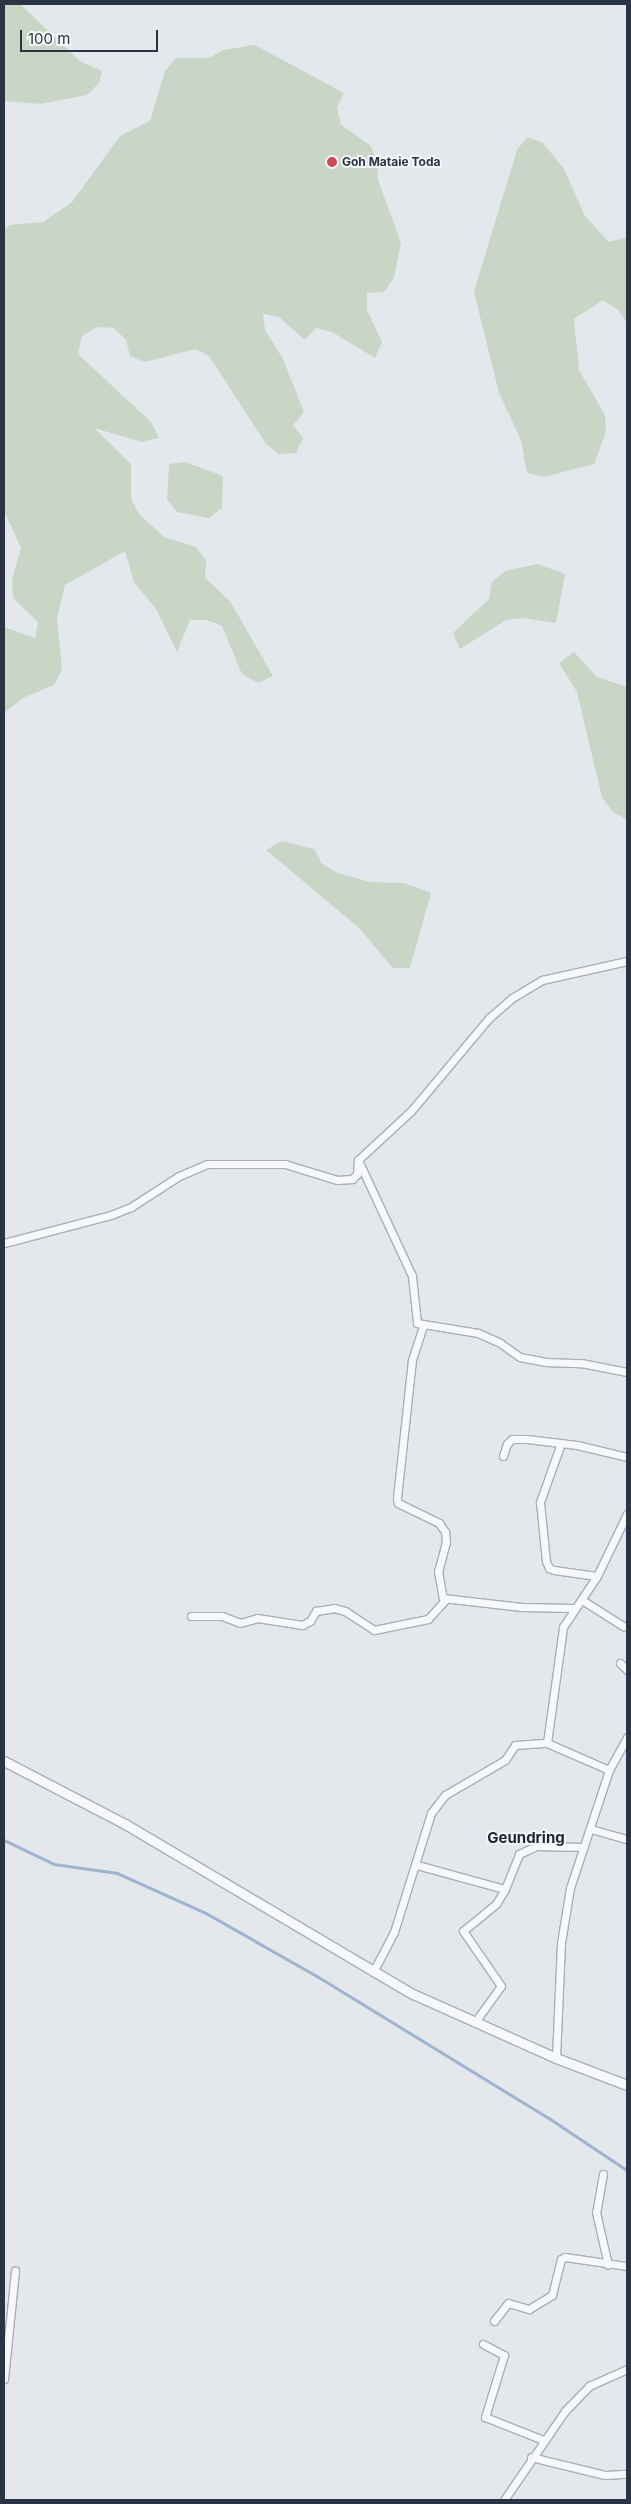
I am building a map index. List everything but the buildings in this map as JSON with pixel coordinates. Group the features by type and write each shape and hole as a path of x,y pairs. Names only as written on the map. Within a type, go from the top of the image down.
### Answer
{"street":[{"path":"4,1243 111,1215 131,1207 179,1176 207,1164 285,1164 337,1180 352,1178 357,1174 358,1160 411,1111 489,1018 512,998 542,980 627,961"},
{"path":"358,1160 412,1276 415,1319 424,1326 478,1334 500,1343 520,1357 545,1362 580,1363 627,1372"},
{"path":"424,1326 412,1360 397,1499 398,1502 439,1523 444,1532 446,1542 438,1571 443,1598 446,1600 521,1607 574,1608"},
{"path":"503,1456 507,1444 512,1439 561,1443 627,1457"},
{"path":"561,1443 540,1502 546,1561 549,1568 554,1570 597,1576"},
{"path":"547,1743 559,1642 563,1626 597,1576 627,1514"},
{"path":"191,1616 222,1616 240,1623 257,1618 302,1625 310,1621 316,1611 334,1608 345,1611 374,1630 428,1619 446,1600"},
{"path":"582,1600 623,1626"},
{"path":"620,1663 627,1670"},
{"path":"556,2058 564,1918 574,1872 591,1829 609,1770 627,1737"},
{"path":"373,1972 394,1932 417,1865 431,1813 445,1795 505,1760 515,1746 547,1743 609,1770"},
{"path":"4,1761 125,1824 373,1972 475,2022 556,2058 627,2085"},
{"path":"591,1829 627,1839"},
{"path":"475,2022 501,1986 463,1931 496,1904 505,1889 519,1854 536,1846 584,1847"},
{"path":"417,1865 505,1889"},
{"path":"603,2174 596,2212 608,2265"},
{"path":"494,2321 508,2303 529,2309 552,2295 561,2259 565,2257 608,2265 627,2266"},
{"path":"4,2379 15,2270"},
{"path":"483,2344 504,2355 485,2417 544,2440"},
{"path":"504,2500 531,2457 585,2390 627,2369"},
{"path":"531,2457 605,2475 627,2474"}],"green space":[{"path":"4,4 20,4 80,61 102,71 99,83 87,95 40,104 4,101"},
{"path":"255,45 344,93 337,107 341,125 370,145 377,160 378,180 401,243 394,278 384,292 367,293 367,310 382,342 375,358 332,332 316,328 305,340 279,317 263,314 265,330 283,359 304,412 293,425 303,438 296,453 279,454 266,444 209,356 195,349 145,362 130,356 126,340 114,328 97,327 82,336 78,354 151,422 159,438 142,442 94,428 131,464 131,499 139,514 164,537 196,547 206,560 205,578 230,601 273,676 258,683 242,674 222,626 207,620 190,620 177,652 156,609 134,582 125,551 65,585 57,618 62,670 54,685 23,698 4,713 4,627 35,638 38,622 13,598 12,579 21,548 4,511 4,230 10,225 43,222 72,202 120,136 150,121 165,71 176,58 209,58 223,50"},
{"path":"527,137 543,143 564,169 585,216 609,242 627,237 627,323 618,310 603,300 574,319 579,370 605,415 606,432 594,464 544,477 527,473 521,440 499,393 474,292 517,150"},
{"path":"185,462 223,476 222,508 209,518 177,512 167,499 169,464"},
{"path":"538,564 565,574 556,623 522,618 506,620 460,649 453,633 489,599 492,582 505,571"},
{"path":"574,652 597,677 627,687 627,820 612,811 602,797 577,692 559,663"},
{"path":"282,841 314,849 322,864 338,873 370,882 404,883 431,893 410,968 393,968 358,927 266,850"}],"waterway":[{"path":"4,1840 54,1864 117,1873 206,1913 317,1976 549,2118 627,2170"}],"place":[{"name":"Goh Mataie Toda","path":"332,162"}],"district":[{"name":"Geundring","path":"526,1838"}]}
